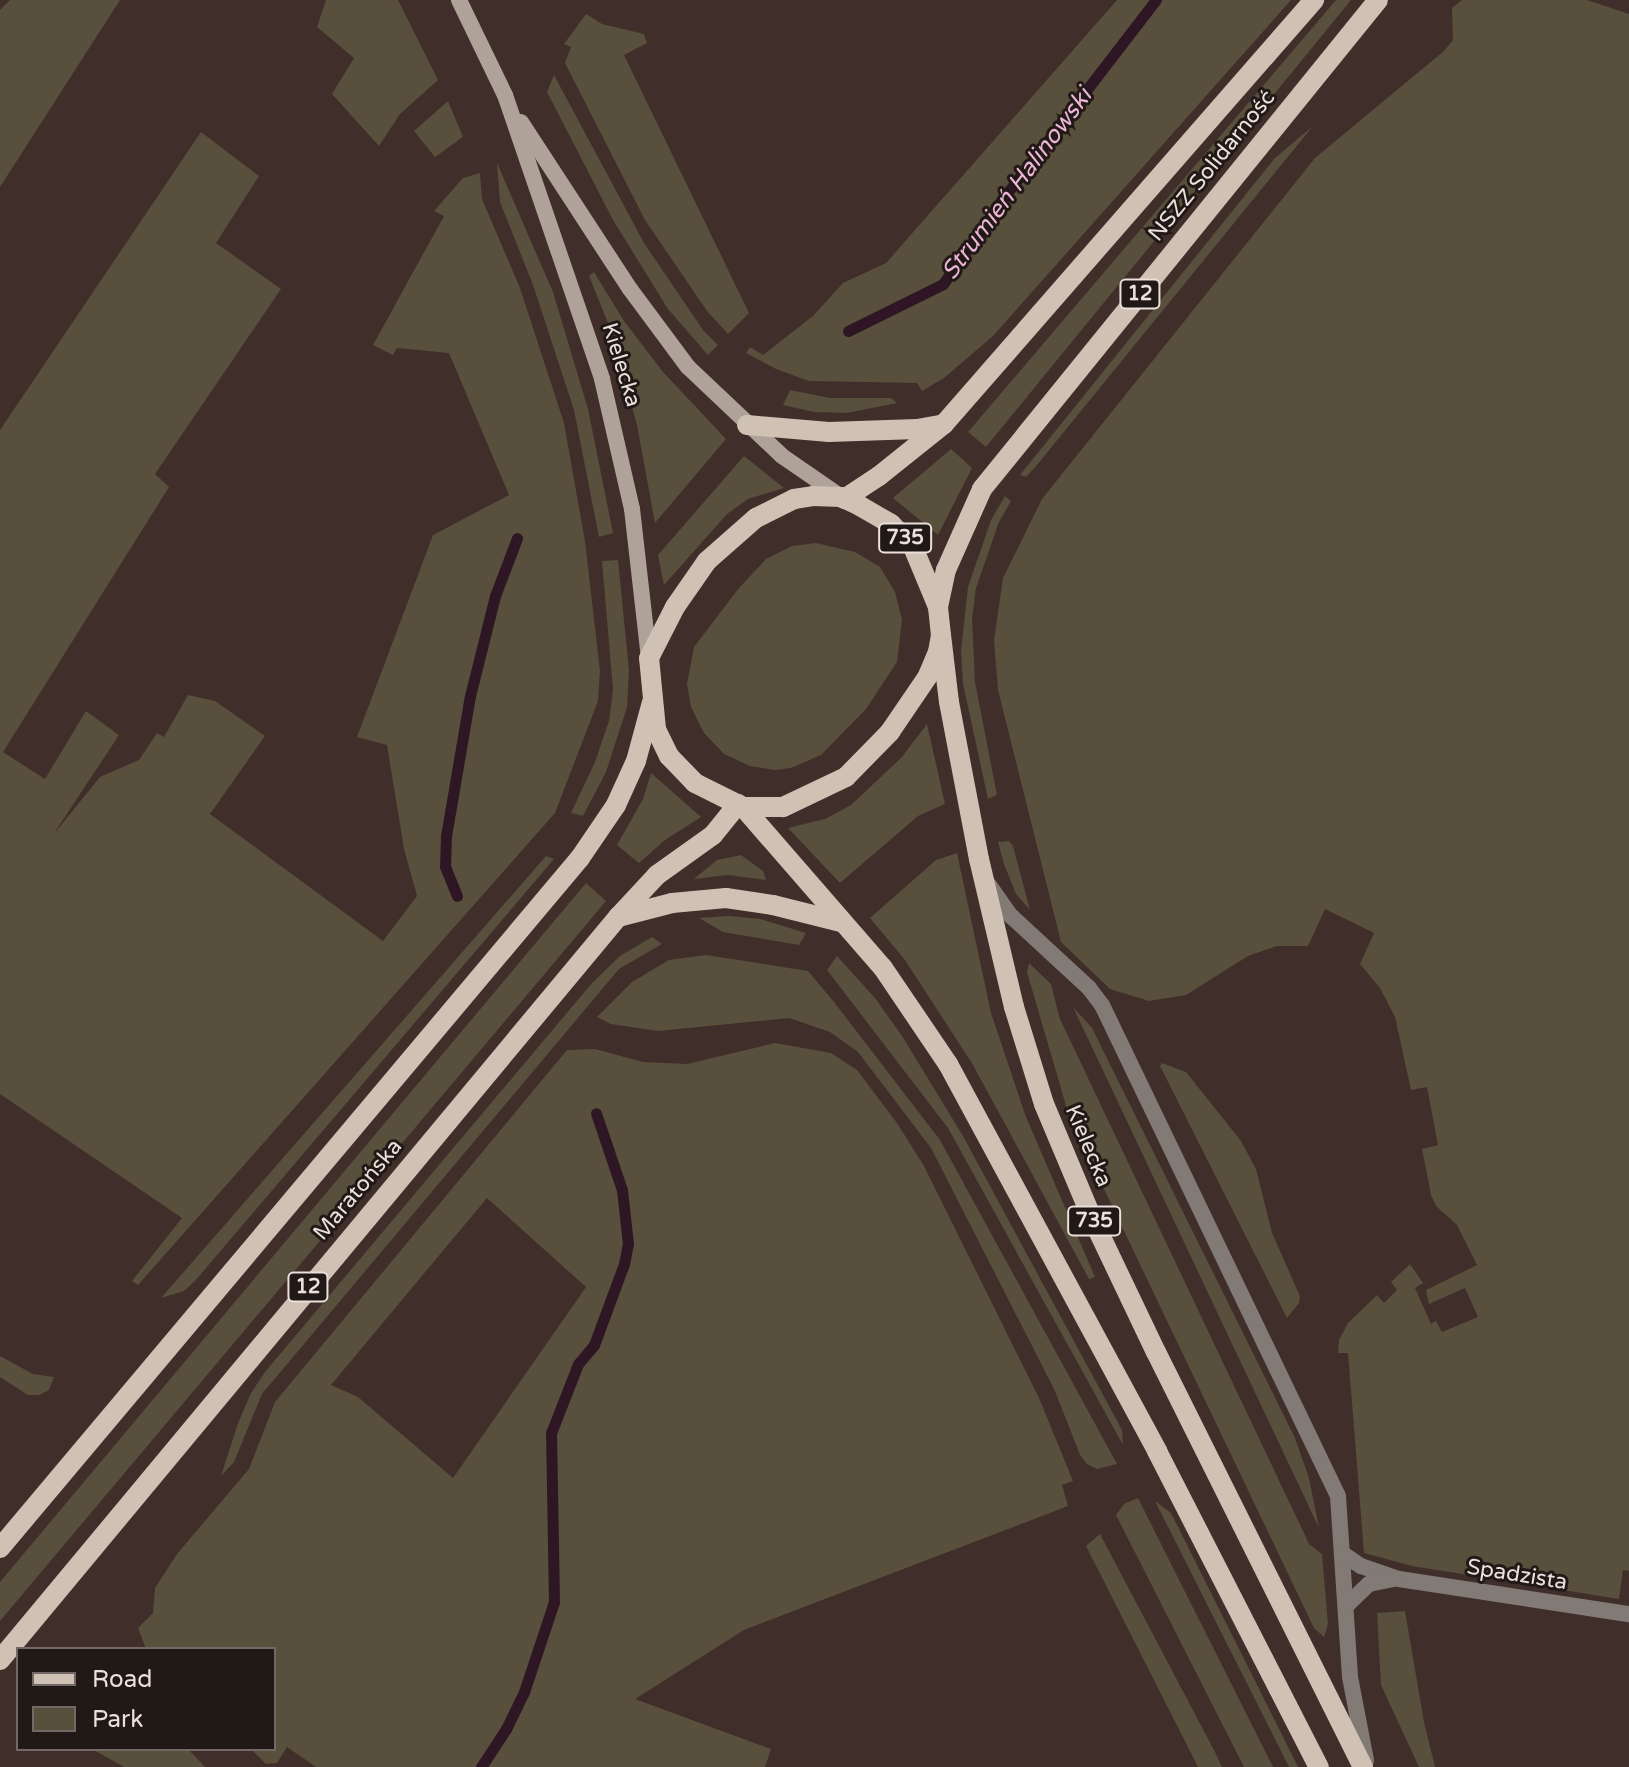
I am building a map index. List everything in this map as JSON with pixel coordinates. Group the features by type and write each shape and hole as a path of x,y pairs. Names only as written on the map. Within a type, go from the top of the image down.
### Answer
{"main road":[{"name":"Kielecka","path":"459,0 505,95 581,313 616,433 632,509 649,658"},
{"name":"NSZZ Solidarność","path":"842,498 879,476 944,424 1314,0"},
{"name":"NSZZ Solidarność","path":"938,607 946,570 982,489 1378,0"},
{"name":"Kielecka","path":"505,95 659,333 747,425 782,456 842,498"},
{"path":"747,425 829,432 917,429 944,424"},
{"path":"652,702 649,658 707,561 756,518 794,499 842,498"},
{"name":"735","path":"842,498 900,531 913,547 938,607"},
{"name":"12","path":"740,806 783,807 823,791 846,777 890,732 919,690 938,652 941,635 938,607"},
{"name":"Kielecka","path":"941,635 949,702 984,877 1014,1007 1040,1091 1086,1204 1366,1767"},
{"name":"735","path":"652,702 656,729 669,756 695,783 740,806 883,968 948,1064 1157,1451 1319,1767"},
{"name":"Maratońska","path":"0,1548 580,858 616,805 636,761 652,702"},
{"name":"Maratońska","path":"0,1660 135,1493 618,917 657,875 713,835 740,806"},
{"path":"618,917 672,903 726,898 773,905 843,923"}],"street":[{"path":"984,877 1011,916 1089,988 1102,1005 1338,1496 1355,1713 1366,1767"},
{"name":"Spadzista","path":"1343,1554 1361,1566 1399,1579 1629,1614"},
{"name":"Spadzista","path":"1346,1606 1369,1584 1399,1579"}],"green space":[{"path":"10,0 120,0 0,187 0,10"},
{"path":"326,0 398,0 438,80 400,114 379,146 332,94 354,58 317,27"},
{"path":"1117,0 1291,0 993,336 944,378 922,391 917,383 809,381 776,369 746,353 750,347 763,355 813,316 843,283 886,263"},
{"path":"1336,0 1351,0 986,447 968,432"},
{"path":"1462,0 1587,0 1629,14 1629,1571 1623,1570 1619,1599 1412,1566 1364,1553 1348,1353 1338,1353 1339,1340 1348,1323 1377,1295 1384,1303 1397,1290 1391,1282 1410,1264 1423,1283 1415,1288 1431,1324 1436,1321 1442,1332 1478,1317 1465,1288 1429,1304 1426,1290 1477,1265 1457,1225 1436,1206 1431,1195 1422,1149 1438,1145 1427,1087 1411,1090 1395,1017 1380,988 1360,964 1374,933 1325,909 1308,946 1277,946 1248,956 1186,995 1149,1001 1110,989 1061,942 998,690 994,640 1003,578 1042,499 1315,158 1444,51 1453,40 1452,8"},
{"path":"586,14 602,24 644,34 647,43 624,55 749,313 728,334 707,311 645,220 565,63 571,47 564,44"},
{"path":"554,75 644,243 703,330 718,345 708,355 668,309 613,220 547,92"},
{"path":"448,101 463,137 435,157 414,131"},
{"path":"1313,126 1037,465 1026,477 1020,475 1275,158"},
{"path":"201,132 259,176 216,243 281,289 155,474 169,487 3,752 45,779 86,711 119,735 53,835 100,777 139,760 157,733 164,737 188,695 215,701 265,736 210,814 383,941 417,896 404,849 387,745 357,737 433,535 509,495 449,353 397,348 393,355 373,345 444,216 434,211 463,178 480,173 482,199 520,288 564,423 585,541 600,671 598,701 555,813 138,1285 132,1281 182,1218 0,1094 0,430"},
{"path":"497,163 553,292 588,409 613,533 599,537 574,410 533,285 500,202"},
{"path":"594,272 624,321 663,372 726,439 655,523 637,425 610,328 589,276"},
{"path":"790,390 830,398 891,398 897,403 847,413 814,412 783,405"},
{"path":"951,449 972,468 938,535 893,498"},
{"path":"744,456 784,488 748,499 727,514 664,585 658,555"},
{"path":"1005,496 1011,501 999,522 976,588 972,619 975,682 997,795 988,799 963,684 961,651 968,587 991,520"},
{"path":"816,543 855,552 880,567 895,592 902,620 897,662 866,709 821,755 791,768 775,770 750,766 724,754 704,733 691,707 687,684 694,647 739,588 766,559 792,546"},
{"path":"618,560 629,670 627,707 606,772 583,816 571,813 595,762 609,721 613,690 602,561"},
{"path":"927,724 945,804 918,816 840,883 788,828 825,819 851,805 902,757"},
{"path":"651,773 701,817 665,840 639,863 617,845 643,799"},
{"path":"1009,841 1030,910 1016,894 1004,864 998,842"},
{"path":"957,853 991,1013 1026,1117 1095,1277 1089,1279 973,1065 905,960 870,918 936,860"},
{"path":"741,855 763,871 766,880 728,875 694,879 717,860"},
{"path":"546,856 554,859 195,1281 184,1291 161,1298"},
{"path":"586,883 606,901 0,1621 0,1582"},
{"path":"729,916 760,919 806,933 799,945 723,932 699,918"},
{"path":"652,937 662,944 619,969 262,1394 234,1462 221,1476 238,1423 251,1393 265,1372 592,983 620,956"},
{"path":"706,955 808,971 834,1002 940,1140 1117,1464 1097,1469 1087,1464 1080,1455 1055,1391 931,1148 858,1052 830,1032 789,1018 658,1031 611,1024 597,1017 632,982 669,960"},
{"path":"837,956 875,998 902,1036 963,1136 1122,1430 1123,1445 948,1128 827,970"},
{"path":"1029,963 1051,984 1060,1019 1309,1544 1322,1554 1328,1624 1324,1637 1314,1628 1069,1116 1027,972"},
{"path":"1073,1007 1092,1028 1295,1438 1309,1478 1319,1528"},
{"path":"775,1043 831,1053 857,1070 897,1123 924,1166 1039,1398 1073,1481 1062,1485 1068,1506 744,1630 635,1699 771,1749 765,1767 316,1767 287,1747 277,1763 266,1764 253,1751 276,1751 276,1647 145,1647 138,1628 153,1613 155,1588 177,1554 249,1469 275,1402 567,1050 595,1049 643,1062 687,1064","holes":["487,1198 586,1287 453,1478 358,1397 331,1385"]},
{"path":"1162,1063 1186,1072 1241,1141 1256,1169 1272,1233 1300,1296 1299,1303 1287,1318 1160,1066"},
{"path":"0,1356 33,1374 54,1377 49,1390 39,1395 28,1395 0,1377"},
{"path":"1138,1498 1273,1767 1244,1767 1116,1515 1124,1504"},
{"path":"1155,1501 1171,1513 1298,1767 1289,1767"},
{"path":"1100,1534 1222,1767 1198,1767 1086,1546"},
{"path":"1405,1611 1435,1767 1419,1767 1381,1685 1377,1613"},
{"path":"96,1751 190,1751 205,1767 124,1767"}],"waterway":[{"name":"Strumień Halinowski","path":"848,331 943,284 1001,201 1156,0"},
{"name":"Strumień Halinowski","path":"457,896 445,866 446,836 470,696 495,596 517,538"},
{"name":"Strumień Halinowski","path":"481,1767 506,1729 524,1692 554,1602 551,1433 578,1364 594,1345 624,1264 628,1244 622,1190 596,1113"}]}
